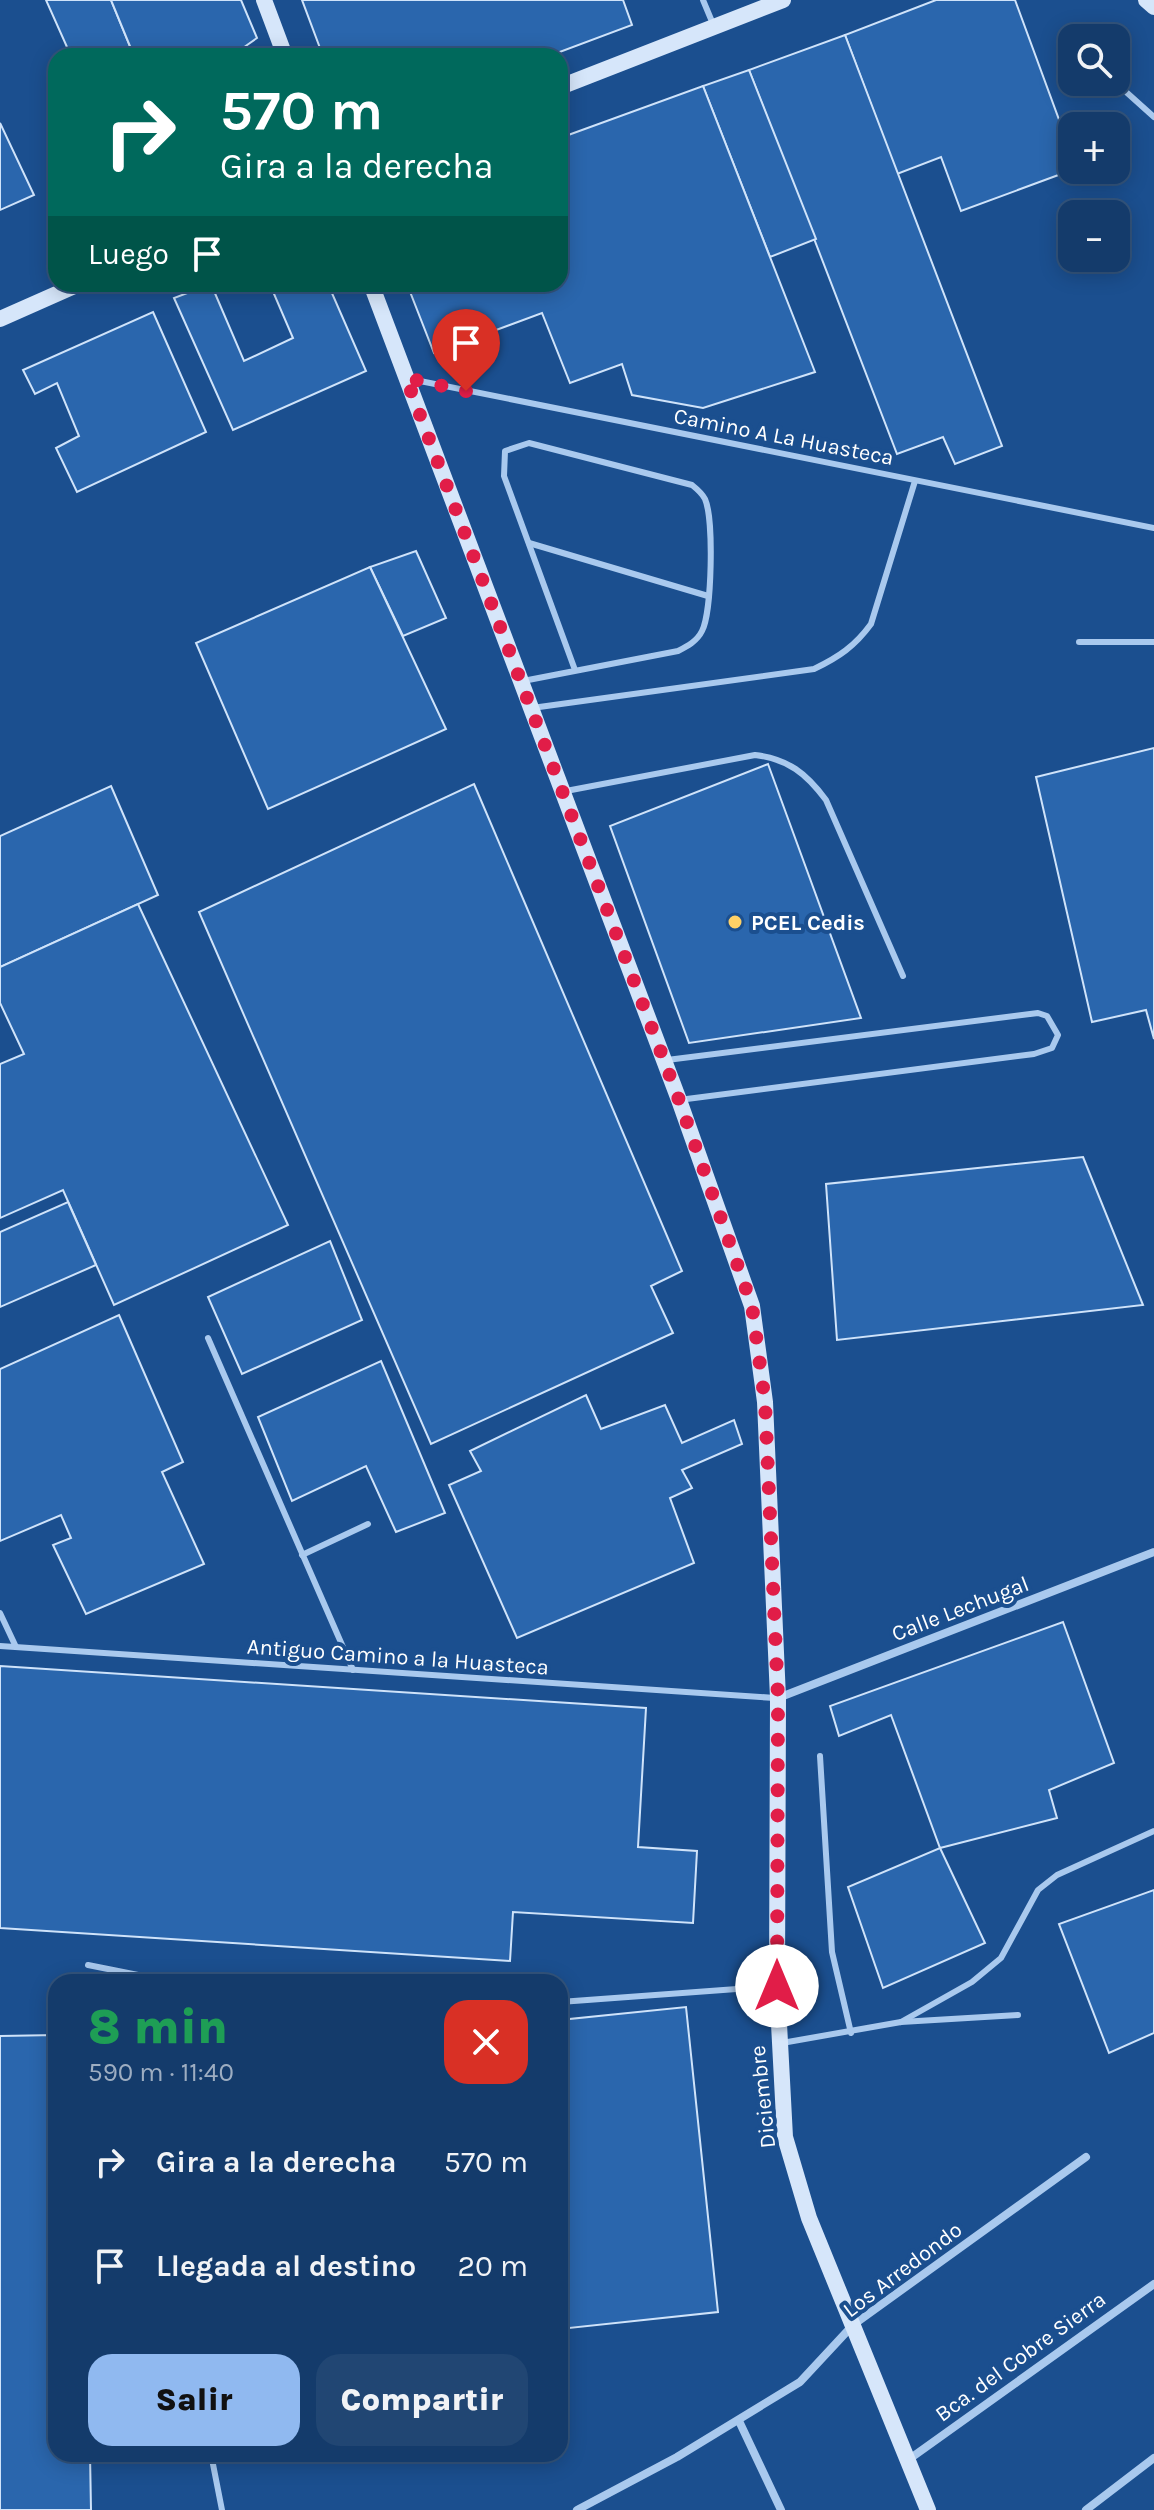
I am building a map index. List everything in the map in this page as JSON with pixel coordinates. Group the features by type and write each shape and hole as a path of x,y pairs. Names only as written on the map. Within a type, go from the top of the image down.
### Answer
{"street":[{"path":"264,0 282,48"},
{"path":"568,84 783,0"},
{"path":"1146,0 1154,7"},
{"path":"0,319 61,292"},
{"name":"Diciembre","path":"374,292 679,1100 752,1306 765,1402 778,1698 777,1986 785,2137 796,2178 928,2510"},
{"name":"Calle Lechugal","path":"778,1698 1154,1552"},
{"name":"Los Arredondo","path":"577,2510 739,2421 800,2382 853,2325 1086,2157"},
{"name":"Bca. del Cobre Sierra","path":"908,2460 1154,2284"},
{"path":"739,2421 781,2510"},
{"path":"1086,2510 1154,2458"}],"lane":[{"path":"703,0 715,27"},
{"path":"1130,95 1154,117"},
{"name":"Camino A La Huasteca","path":"406,378 1154,528"},
{"path":"521,682 678,651 691,645 702,633 708,596 708,512 706,500 692,485 529,443 517,445 505,451 502,464 575,670"},
{"path":"531,708 800,671 839,657 858,642 871,624 915,481"},
{"path":"529,543 708,596"},
{"path":"1079,642 1154,642"},
{"path":"563,791 755,755 780,758 808,776 826,800 903,976"},
{"path":"664,1061 1038,1013 1047,1016 1058,1035 1052,1048 1034,1054 679,1100"},
{"path":"208,1338 353,1670"},
{"path":"302,1555 368,1524"},
{"path":"0,1613 16,1647"},
{"name":"Antiguo Camino a la Huasteca","path":"0,1646 778,1698"},
{"path":"820,1756 832,1952 851,2033"},
{"path":"901,2022 972,1982 1001,1958 1038,1890 1057,1875 1131,1845 1154,1831"},
{"path":"88,1965 133,1974"},
{"path":"568,2001 777,1986"},
{"path":"778,2043 851,2033 901,2022 1018,2015"},
{"path":"213,2462 222,2510"}],"building":[{"path":"46,0 111,0 131,48 67,48"},
{"path":"111,0 241,0 257,38 243,48 131,48"},
{"path":"302,0 623,0 632,25 568,49 320,48"},
{"path":"936,0 1015,0 1058,117 1058,175 961,211 941,157 897,174 845,35"},
{"path":"845,35 1002,446 955,464 943,437 897,454 749,70"},
{"path":"749,70 816,239 770,257 703,86"},
{"path":"703,86 815,372 703,408 632,395 622,364 570,383 542,313 434,353 410,292 568,292 568,135"},
{"path":"0,123 34,195 0,210"},
{"path":"190,292 214,292 244,361 293,338 273,292 331,292 366,371 233,430 174,298"},
{"path":"153,312 206,432 77,492 56,448 79,436 57,383 35,394 23,370"},
{"path":"416,551 446,618 403,636 370,567"},
{"path":"370,567 446,729 268,809 196,643"},
{"path":"1154,748 1154,1039 1146,1010 1092,1022 1036,777"},
{"name":"PCEL Cedis","path":"768,764 861,1018 689,1043 610,826"},
{"path":"474,784 682,1271 651,1286 673,1333 431,1444 199,912"},
{"path":"111,786 158,895 0,967 0,836"},
{"path":"138,904 288,1225 114,1305 63,1190 0,1218 0,1064 24,1054 0,1003 0,967"},
{"path":"1083,1157 1143,1305 837,1340 826,1184"},
{"path":"68,1202 96,1265 0,1307 0,1232"},
{"path":"330,1241 362,1320 242,1374 208,1297"},
{"path":"119,1315 183,1462 162,1472 204,1564 86,1614 53,1545 71,1538 61,1515 0,1541 0,1369"},
{"path":"381,1361 445,1513 396,1532 366,1466 292,1501 258,1417"},
{"path":"586,1395 601,1429 665,1405 682,1443 734,1420 742,1444 682,1470 692,1488 670,1498 694,1563 517,1638 449,1485 481,1471 470,1451"},
{"path":"1063,1622 1114,1763 1049,1790 1057,1818 940,1848 891,1715 839,1736 830,1706"},
{"path":"0,1666 646,1708 638,1847 697,1851 693,1923 513,1912 510,1961 0,1928"},
{"path":"940,1848 985,1943 883,1988 848,1887"},
{"path":"1154,1890 1154,2033 1109,2053 1059,1924"},
{"path":"686,2007 718,2312 568,2328 568,2019"},
{"path":"48,2035 48,2462 90,2462 91,2510 0,2510 0,2036"}],"place":[{"name":"PCEL Cedis","path":"735,922"}],"route":[{"path":"466,391 406,378 679,1100 752,1306 765,1402 778,1698 777,1986"}]}
